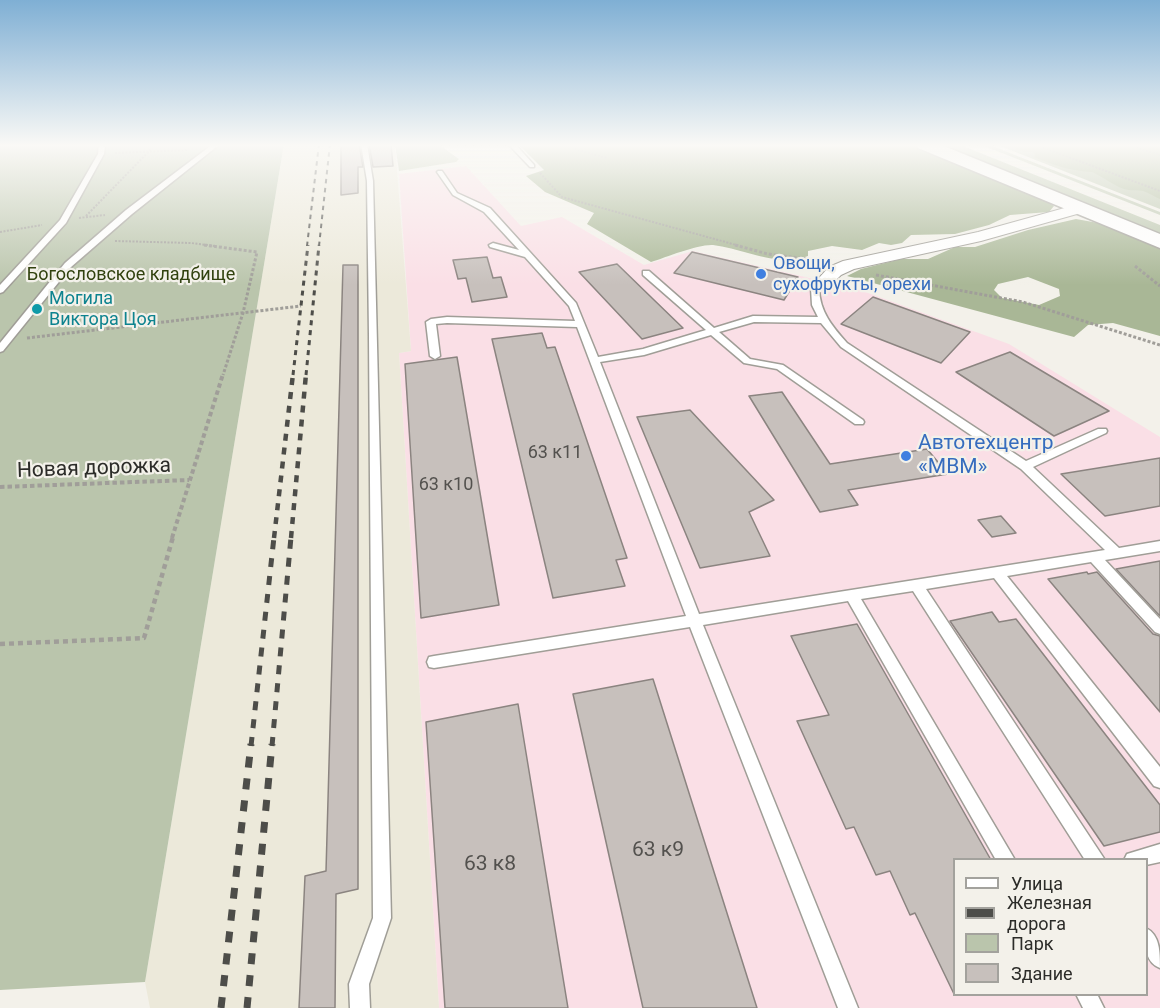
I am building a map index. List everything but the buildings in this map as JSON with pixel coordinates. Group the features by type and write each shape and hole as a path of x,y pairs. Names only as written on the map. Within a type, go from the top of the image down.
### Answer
{"main road":[{"path":"1036,191 1160,243"},
{"path":"1083,191 1160,222"}],"street":[{"path":"827,279 835,271 871,259 981,236 1079,209"}],"lane":[{"path":"0,290 63,221 80,191"},
{"path":"0,349 68,265 158,191"},
{"path":"360,1008 360,984 382,918 375,336 370,191"},
{"path":"452,191 487,210 573,305 848,1008"},
{"path":"493,245 528,255"},
{"path":"646,273 747,361 780,367 860,422"},
{"path":"827,279 815,288 814,300 822,320 844,345 1025,466 1116,553"},
{"path":"594,360 644,352 753,318 822,320"},
{"path":"435,356 431,322 447,320 581,324"},
{"path":"1025,466 1102,431"},
{"path":"434,662 1160,546"},
{"path":"1094,557 1160,628"},
{"path":"997,572 1160,780"},
{"path":"916,585 1095,858"},
{"path":"850,595 1005,858"},
{"path":"1141,858 1160,853"},
{"path":"1148,940 1160,957"}],"path":[{"path":"86,217 111,191"},
{"path":"0,644 144,638 189,480 243,313 257,252 191,243 96,241"},
{"path":"1135,266 1160,286"},
{"path":"8,340 301,306"},
{"name":"Новая дорожка","path":"0,488 189,480"}],"shaded area":[{"path":"276,191 399,191 411,351 399,353 439,1008 150,1008 145,982"},
{"path":"400,191 489,191 521,226 562,217 644,265 693,251 857,289 1009,344 1160,437 1160,1008 439,1008 399,353 411,351"}],"green space":[{"name":"Богословское кладбище","path":"0,191 276,191 145,982 0,990"},
{"path":"1025,191 1054,206 1049,212 1010,215 989,225 955,234 911,235 902,243 891,245 879,243 862,250 832,246 808,251 808,256 785,260 707,245 651,262 587,224 594,213 545,192"},
{"path":"1048,191 1075,191 1160,225 1160,237"},
{"path":"1099,191 1107,191 1160,212 1160,215"},
{"path":"1114,191 1160,191 1160,209"},
{"path":"1143,191 1160,191 1160,199"},
{"path":"1076,219 1104,224 1160,248 1160,336 1113,323 1088,325 1074,337 847,276 861,269 901,259 928,259 955,247 975,247 1028,230","holes":["1028,277 1059,289 1060,296 1039,305 1002,298 994,290 998,284"]}],"railway":[{"path":"307,246 313,191"},
{"path":"319,246 325,191"},
{"path":"293,375 308,245"},
{"path":"306,375 319,245"},
{"path":"274,538 293,374"},
{"path":"291,538 306,374"},
{"path":"251,746 274,537"},
{"path":"272,746 291,537"},
{"path":"221,1008 251,744"},
{"path":"247,1008 272,744"}],"place":[{"name":"Овощи, сухофрукты, орехи","path":"761,274"},
{"name":"Могила Виктора Цоя","path":"37,309"},
{"name":"Автотехцентр «МВМ»","path":"906,456"}]}
